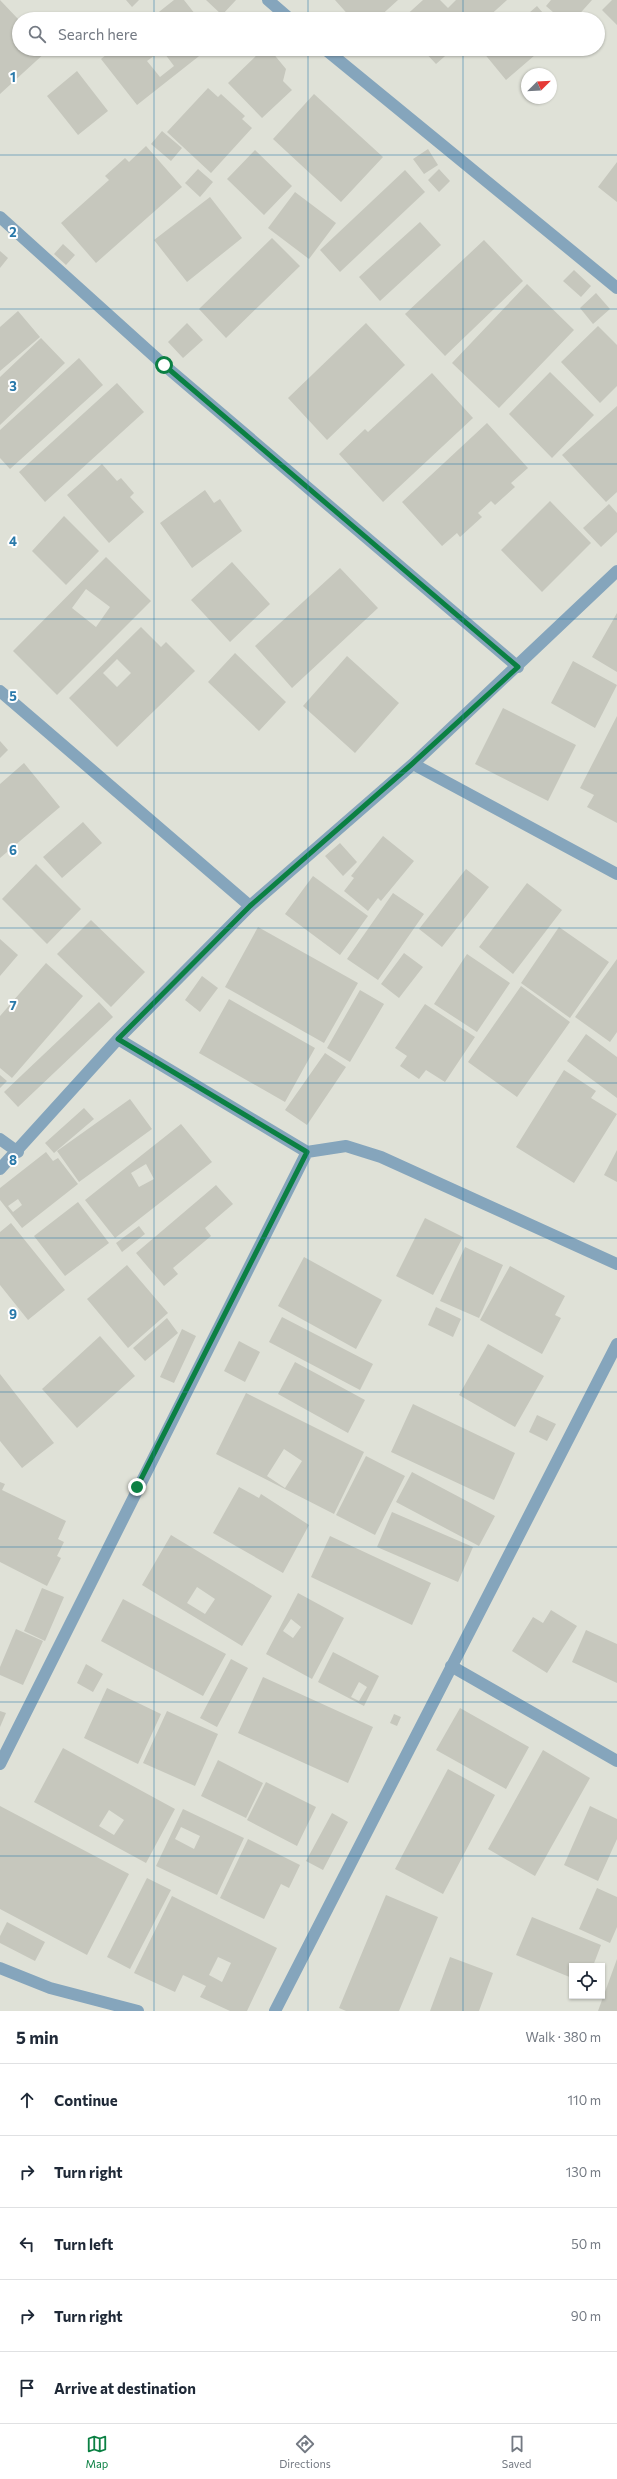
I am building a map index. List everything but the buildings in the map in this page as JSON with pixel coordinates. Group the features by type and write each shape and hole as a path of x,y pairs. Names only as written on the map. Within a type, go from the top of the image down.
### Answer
{"street":[{"path":"268,0 282,12"},
{"path":"334,56 617,288"},
{"path":"0,217 164,365 518,667"},
{"path":"0,1169 18,1152 118,1039 250,906 412,764 518,667 617,571"},
{"path":"0,691 250,906"},
{"path":"412,764 617,874"},
{"path":"118,1039 307,1152 346,1146 381,1157 617,1264"},
{"path":"0,1139 18,1152"},
{"path":"0,1764 307,1152"},
{"path":"275,2011 450,1666 617,1344"},
{"path":"450,1666 617,1761"},
{"path":"0,1968 50,1988 138,2011"}],"route":[{"path":"137,1487 307,1152 118,1039 250,906 412,764 518,667 164,365"}]}
